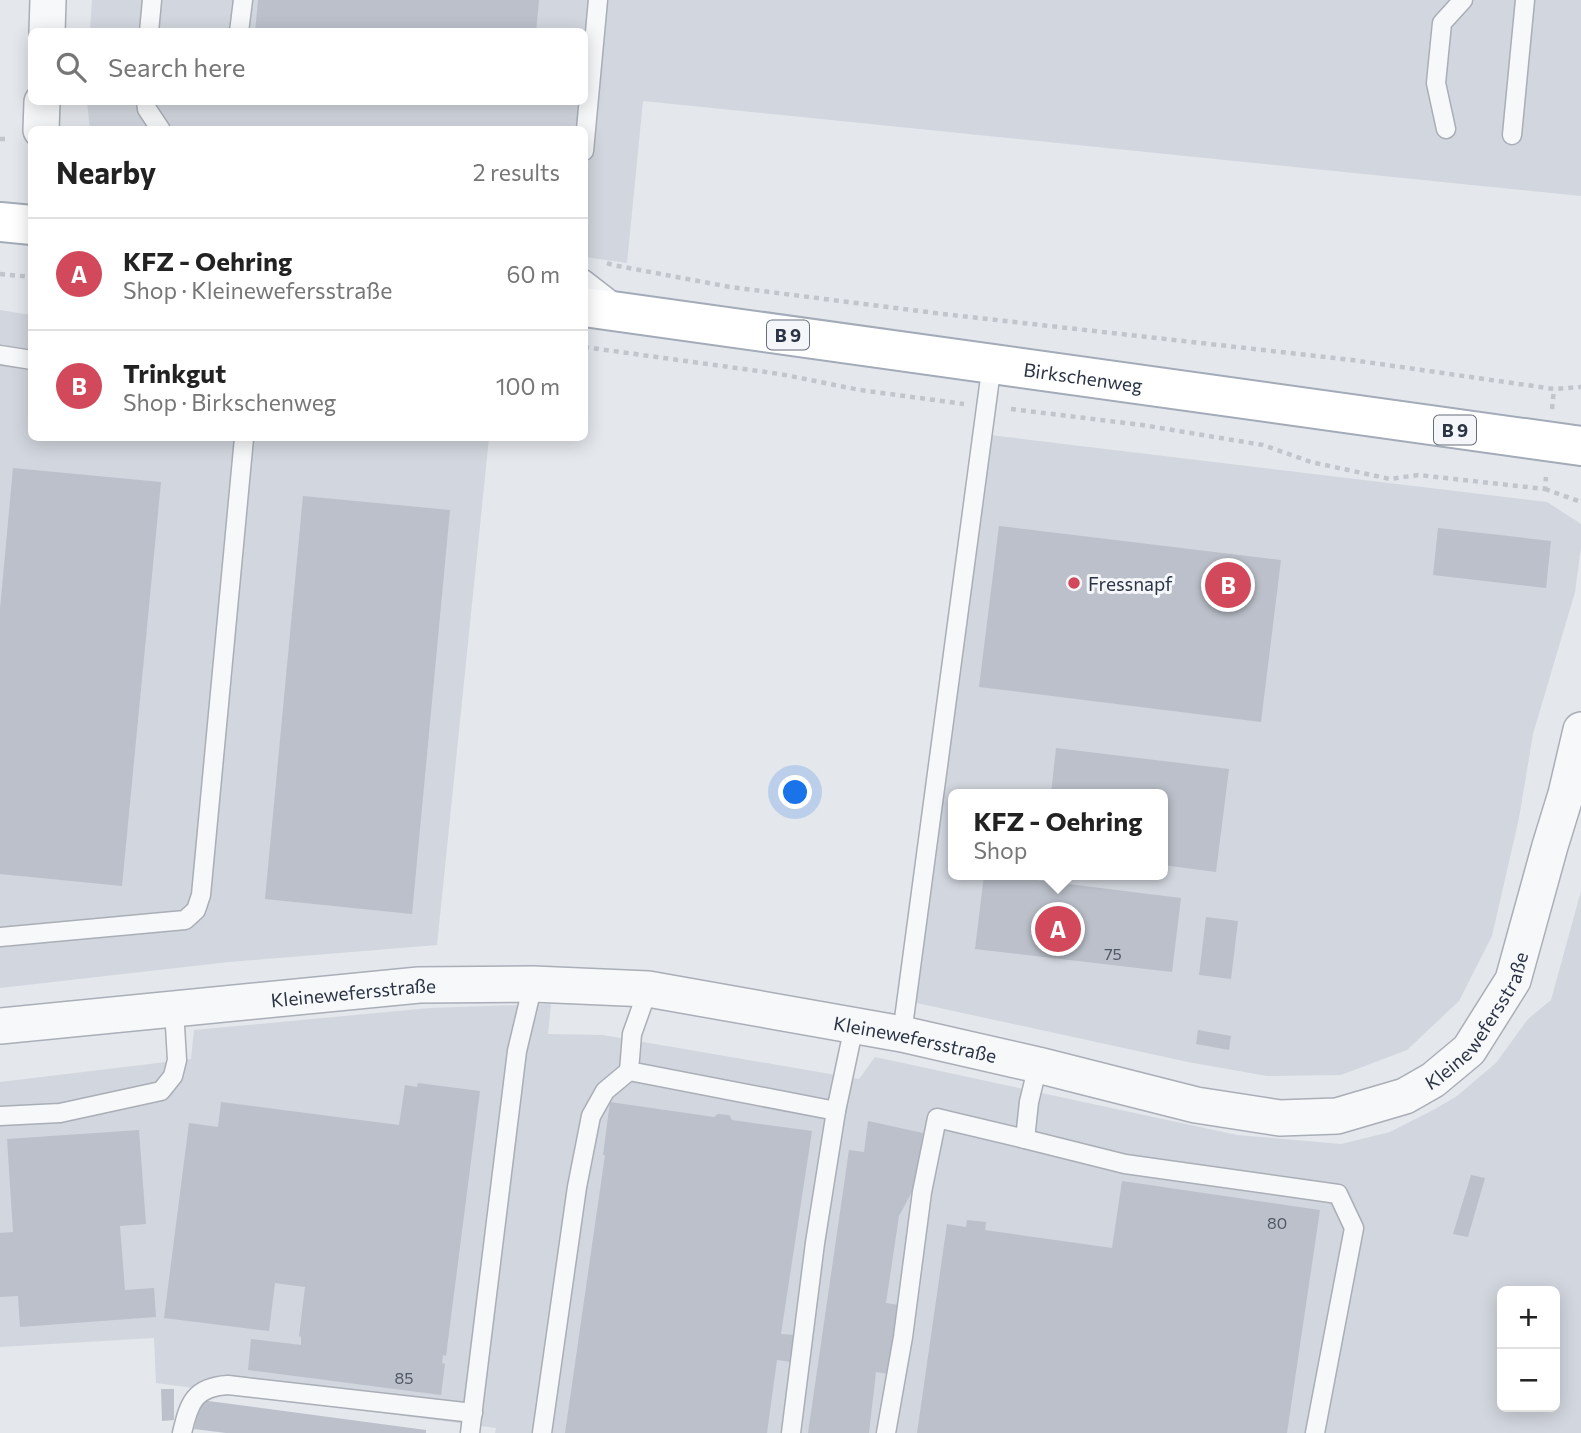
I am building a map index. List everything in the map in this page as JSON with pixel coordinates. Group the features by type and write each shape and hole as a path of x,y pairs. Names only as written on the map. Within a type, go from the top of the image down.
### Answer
{"main road":[{"path":"0,222 28,225"},
{"name":"Birkschenweg","path":"588,308 1565,445"}],"street":[{"path":"47,28 48,0"},
{"path":"41,126 42,105"},
{"name":"Kleinewefersstraße","path":"0,1026 419,985 533,984 648,989 902,1034 1196,1105 1280,1118 1337,1116 1405,1096 1433,1080 1469,1051 1513,980 1566,794 1581,730"}],"lane":[{"path":"149,28 152,0"},
{"path":"240,28 243,0"},
{"path":"586,126 598,0"},
{"path":"1446,128 1436,83 1442,23 1463,0"},
{"path":"1512,135 1525,0"},
{"path":"146,105 158,126"},
{"path":"588,282 629,314"},
{"path":"0,355 28,359"},
{"path":"902,1034 992,363"},
{"path":"0,937 185,920 196,910 201,895 244,441"},
{"path":"470,1433 517,1051 533,984"},
{"path":"542,1433 591,1116 605,1091 629,1071 632,1034 648,989"},
{"path":"0,1116 60,1113 161,1091 173,1076 177,1060 174,1009"},
{"path":"790,1433 815,1243 836,1111 854,1026"},
{"path":"1025,1139 1029,1102 1038,1066"},
{"path":"629,1071 836,1111"},
{"path":"886,1433 922,1192 937,1118 1125,1164 1338,1194 1354,1228 1315,1433"},
{"path":"182,1433 193,1399 214,1386 228,1385 473,1413"}],"path":[{"path":"603,260 613,265 730,287 1352,360 1554,389 1581,387"},
{"path":"0,274 28,277"},
{"path":"588,348 780,374 860,390 1142,425 1263,444 1311,462 1390,478 1419,475 1545,489 1581,502"},
{"path":"1545,489 1565,445 1554,389"}],"shaded area":[{"path":"92,0 1581,0 1581,196 643,101 627,263 588,257 588,126 90,126 87,105 588,105 588,28 90,28"},
{"path":"0,310 28,315 28,441 489,441 437,945 229,962 0,988"},
{"path":"990,435 1547,502 1581,524 1575,592 1533,734 1519,818 1492,936 1459,1001 1407,1050 1341,1075 1267,1076 1188,1062 912,1002"},
{"path":"1581,891 1581,1433 495,1433 496,1428 156,1383 154,1338 0,1347 0,1082 191,1059 194,1030 430,1008 551,1004 548,1034 603,1035 859,1079 875,1057 1237,1135 1341,1144 1390,1132 1457,1096 1496,1063 1528,1019 1551,1000"}],"building":[{"path":"258,0 539,0 536,28 255,28"},
{"path":"13,468 161,482 122,886 0,874 0,609"},
{"path":"303,496 450,510 412,914 265,899"},
{"path":"999,526 1281,560 1261,722 979,687"},
{"path":"1438,528 1551,541 1546,588 1433,575"},
{"path":"1056,748 1229,769 1216,872 1168,866 1168,789 1052,789"},
{"path":"983,880 1035,880 1181,898 1172,972 975,949"},
{"path":"1206,917 1238,921 1231,979 1199,975"},
{"path":"1198,1030 1231,1036 1229,1050 1196,1044"},
{"path":"418,1083 480,1091 446,1356 443,1355 442,1363 445,1364 441,1395 248,1370 251,1339 301,1345 299,1336 305,1287 275,1283 269,1331 164,1318 189,1123 218,1127 221,1102 399,1125 405,1085 417,1087"},
{"path":"610,1102 714,1117 718,1114 729,1115 732,1120 812,1131 781,1334 795,1335 791,1362 777,1360 767,1433 565,1433 605,1155"},
{"path":"868,1121 923,1133 915,1190 899,1216 886,1303 899,1305 889,1374 876,1372 869,1433 808,1433 849,1150 864,1152"},
{"path":"139,1130 146,1224 120,1226 125,1290 154,1288 156,1317 20,1327 18,1296 0,1297 0,1233 13,1232 7,1139"},
{"path":"1471,1175 1485,1178 1468,1237 1453,1234"},
{"path":"1122,1181 1320,1210 1287,1433 917,1433 947,1224 966,1227 967,1220 986,1222 985,1230 1112,1248"},
{"path":"161,1389 174,1389 174,1420 162,1421"},
{"path":"201,1400 426,1430 426,1433 226,1433 194,1429"}],"place":[{"name":"Fressnapf","path":"1074,583"},
{"name":"Trinkgut","path":"1228,585"},
{"name":"KFZ - Oehring","path":"1058,929"}]}
